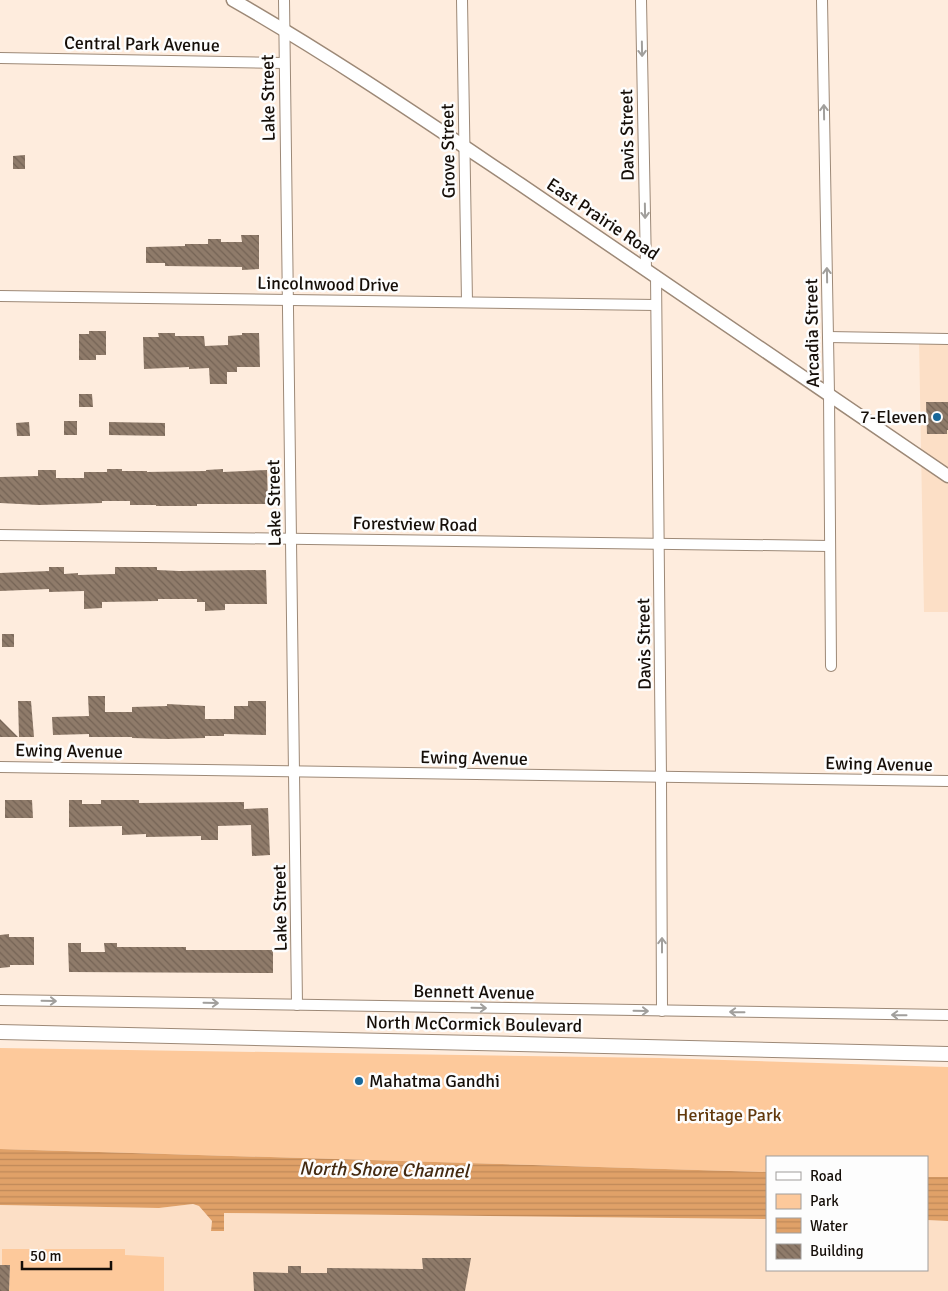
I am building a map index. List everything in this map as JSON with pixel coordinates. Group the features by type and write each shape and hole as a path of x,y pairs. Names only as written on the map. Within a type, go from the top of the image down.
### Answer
{"main road":[{"name":"North McCormick Boulevard","path":"0,1032 948,1054"}],"street":[{"name":"East Prairie Road","path":"233,0 283,29 464,147 651,272 948,476"},
{"name":"Lake Street","path":"284,0 297,1005"},
{"name":"Grove Street","path":"462,0 467,302"},
{"name":"Davis Street","path":"641,0 651,272 656,305 662,1011"},
{"name":"Arcadia Street","path":"822,0 829,394 831,666"},
{"name":"Central Park Avenue","path":"0,58 284,63"},
{"name":"Lincolnwood Drive","path":"0,296 656,305"},
{"path":"828,337 948,339"},
{"name":"Forestview Road","path":"0,535 829,546"},
{"name":"Ewing Avenue","path":"0,767 948,781"},
{"name":"Bennett Avenue","path":"0,1000 948,1015"}],"shaded area":[{"path":"919,340 948,341 948,612 924,612"},
{"path":"193,1204 199,1206 212,1221 211,1231 224,1231 224,1213 766,1219 766,1271 928,1271 928,1220 948,1221 948,1291 0,1291 0,1205 159,1208"}],"green space":[{"name":"Heritage Park","path":"0,1048 660,1058 948,1067 948,1177 928,1177 928,1156 766,1156 766,1172 0,1149"},
{"path":"2,1249 125,1249 125,1255 164,1257 164,1291 9,1291 10,1266 2,1265"}],"water":[{"name":"North Shore Channel","path":"0,1149 766,1172 766,1219 224,1213 224,1231 211,1231 212,1221 199,1206 193,1204 159,1208 0,1205"},
{"path":"928,1177 948,1177 948,1221 928,1220"}],"building":[{"path":"25,155 25,169 13,169 13,156"},
{"path":"241,235 259,235 259,269 242,270 242,267 165,266 165,263 146,263 146,247 208,244 208,239 221,239 221,242 242,242"},
{"path":"89,331 106,331 106,355 96,355 96,360 79,360 79,334 89,334"},
{"path":"158,333 175,333 175,336 204,336 205,346 228,345 228,336 242,335 242,333 259,333 260,367 237,367 237,372 227,372 227,384 210,384 209,368 144,369 143,337 159,337"},
{"path":"79,394 92,394 93,407 79,407"},
{"name":"7-Eleven","path":"926,402 948,402 947,434 927,434"},
{"path":"64,421 77,421 77,435 64,435"},
{"path":"29,422 30,436 17,436 16,423"},
{"path":"109,422 165,423 165,436 109,435"},
{"path":"107,469 147,472 223,469 223,472 267,470 268,504 156,506 130,505 130,501 39,505 0,503 0,477 38,476 38,470 56,470 56,478 84,478 84,472 107,472"},
{"path":"49,567 64,567 64,574 78,573 78,575 115,574 115,567 157,567 157,570 179,571 266,570 267,604 225,604 225,610 205,611 205,602 197,602 197,599 158,599 158,601 102,602 102,608 84,609 84,591 49,592 49,589 0,591 0,573 49,571"},
{"path":"2,634 14,634 14,647 2,647"},
{"path":"88,696 105,696 105,712 132,712 132,707 167,706 167,704 205,706 205,719 234,719 234,706 248,706 248,701 266,701 266,735 224,734 224,736 205,736 205,738 168,739 89,737 89,734 53,735 52,717 89,716"},
{"path":"18,701 31,701 34,737 19,737"},
{"path":"0,719 18,737 0,737"},
{"path":"5,800 32,800 33,818 5,818"},
{"path":"69,800 82,800 82,804 101,804 101,800 139,800 139,803 244,802 244,809 268,808 270,855 252,856 251,825 218,826 218,840 201,840 201,836 146,837 146,834 122,835 122,826 69,827"},
{"path":"9,934 9,937 34,937 34,965 10,965 10,967 0,968 0,935"},
{"path":"68,943 81,943 81,952 105,952 104,943 117,943 117,947 186,947 186,950 273,950 273,973 69,972"},
{"path":"422,1258 471,1258 465,1291 254,1291 253,1272 288,1273 288,1266 301,1266 301,1273 327,1273 327,1268 423,1269"},
{"path":"0,1265 10,1265 9,1291 0,1291"}],"place":[{"name":"7-Eleven","path":"937,417"},
{"name":"Mahatma Gandhi","path":"359,1081"}]}
